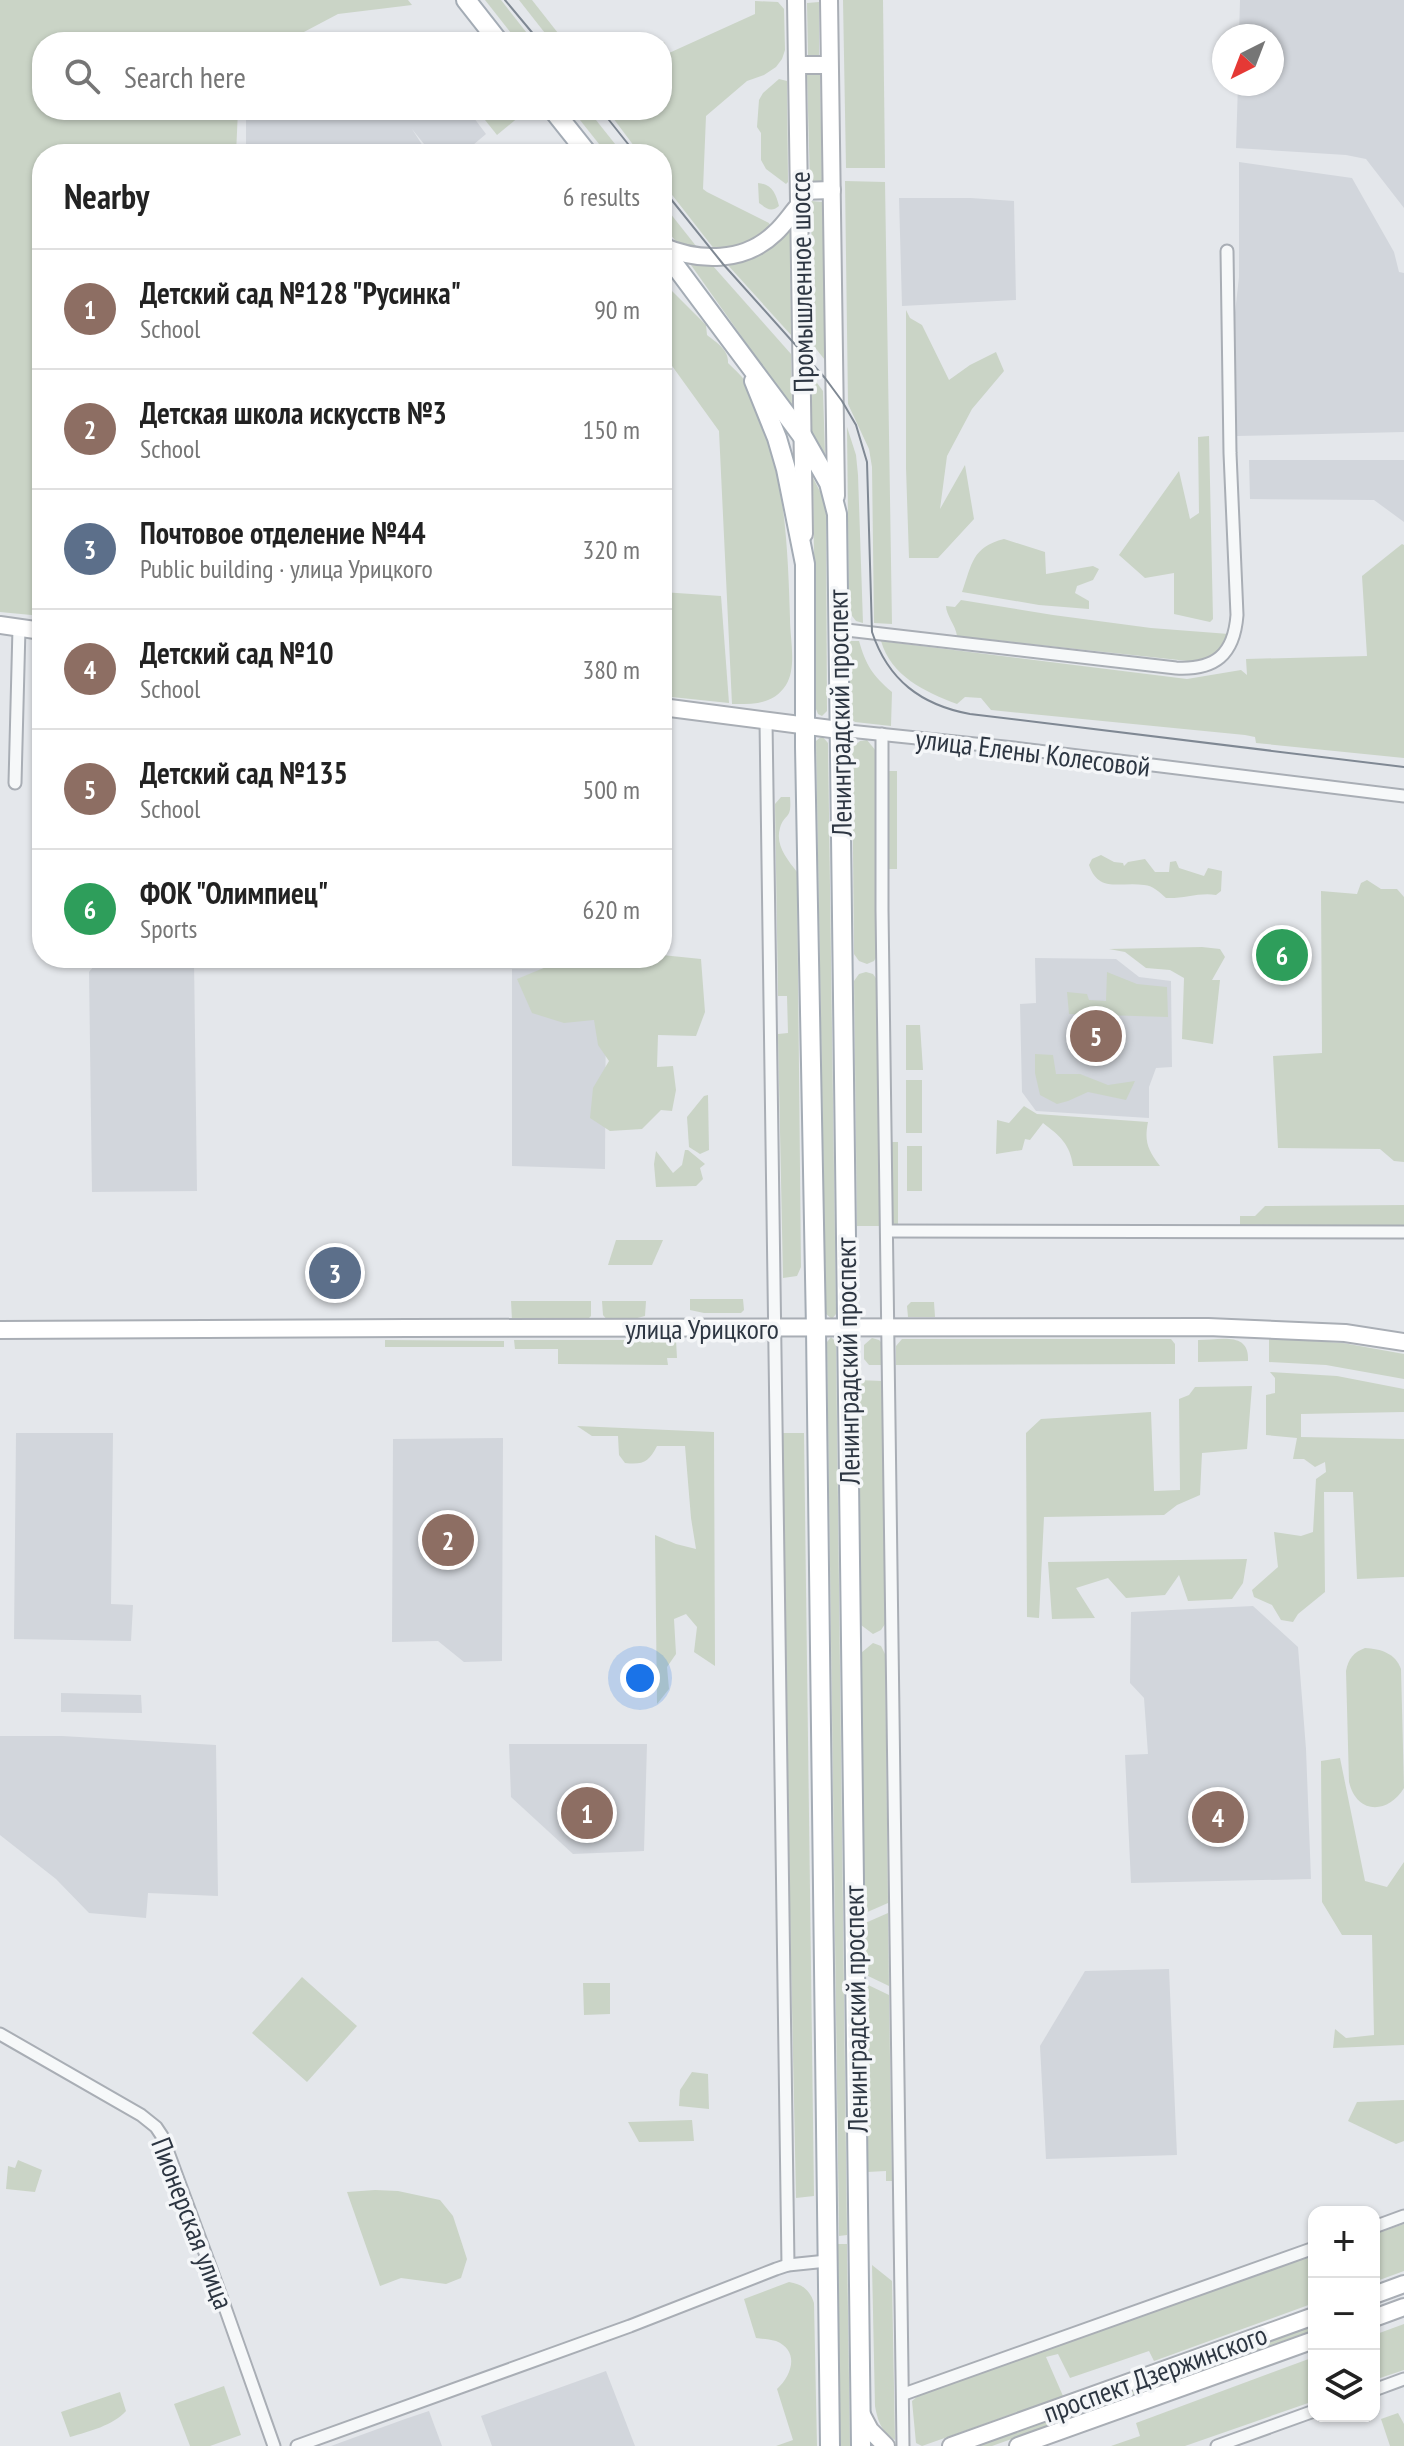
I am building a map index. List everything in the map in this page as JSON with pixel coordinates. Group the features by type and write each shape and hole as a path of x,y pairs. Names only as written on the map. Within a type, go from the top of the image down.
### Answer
{"main road":[{"path":"466,0 491,32"},
{"name":"Промышленное шоссе","path":"796,0 805,564"},
{"name":"Промышленное шоссе","path":"829,0 837,514"},
{"path":"797,65 829,65"},
{"path":"561,120 580,144"},
{"path":"672,250 697,257 738,254 767,240 799,198 832,190"},
{"name":"Ленинградский проспект","path":"672,260 803,437 829,483 837,514 861,2446"},
{"name":"Ленинградский проспект","path":"713,314 754,381 777,438 794,501 805,564 830,2446"},
{"path":"0,625 32,630"},
{"name":"улица Елены Колесовой","path":"672,708 839,730"},
{"name":"улица Урицкого","path":"0,1330 1260,1328 1345,1333 1404,1342"},
{"path":"1380,2293 1404,2284"},
{"path":"1380,2316 1404,2307"},
{"name":"проспект Дзержинского","path":"951,2446 1308,2318"},
{"name":"проспект Дзержинского","path":"1018,2446 1308,2342"},
{"path":"861,2412 870,2430 886,2446"}],"street":[{"path":"838,629 1176,668 1211,665 1223,655 1233,639 1237,615 1227,251"},
{"path":"15,783 19,628"},
{"path":"766,721 788,2265"},
{"name":"улица Елены Колесовой","path":"839,730 1014,748 1404,796"},
{"path":"882,734 903,2446"},
{"path":"887,1231 1404,1232"},
{"name":"Пионерская улица","path":"0,2034 141,2115 162,2136 274,2446"},
{"path":"1380,2225 1404,2216"},
{"path":"904,2394 1308,2250"},
{"path":"297,2446 788,2265 827,2261"},
{"path":"1380,2388 1404,2379"},
{"path":"1217,2446 1308,2413"}],"shaded area":[{"path":"1240,0 1404,0 1404,208 1366,159 1236,148 1238,96 1284,96 1284,24 1239,24"},
{"path":"246,120 476,120 486,134 474,144 424,144 412,129 422,144 246,144"},
{"path":"1239,162 1352,178 1394,252 1399,272 1404,273 1404,432 1237,436 1235,313 1239,277"},
{"path":"899,198 1014,201 1016,300 902,306"},
{"path":"1249,460 1404,460 1404,522 1374,500 1250,499"},
{"path":"1035,958 1116,959 1139,977 1171,981 1172,1067 1156,1068 1149,1087 1149,1118 1036,1111 1022,1092 1020,1004 1036,1003"},
{"path":"92,968 194,968 197,1191 92,1192 89,972"},
{"path":"512,969 606,970 605,1169 512,1166"},
{"path":"16,1433 113,1433 111,1604 133,1605 131,1641 14,1639"},
{"path":"503,1438 502,1661 464,1662 438,1641 392,1642 393,1439"},
{"path":"1253,1606 1298,1647 1311,1879 1131,1883 1125,1755 1148,1754 1144,1698 1130,1683 1131,1612"},
{"path":"61,1693 141,1695 142,1713 61,1712"},
{"path":"0,1736 62,1736 216,1745 218,1896 148,1893 146,1918 89,1913 56,1879 0,1835"},
{"path":"509,1744 647,1744 644,1851 573,1854 511,1797"},
{"path":"1169,1969 1177,2155 1046,2159 1040,2046 1085,1971"},
{"path":"606,2371 635,2446 492,2446 481,2416"},
{"path":"429,2411 442,2446 331,2446 405,2419"}],"green space":[{"path":"0,0 408,0 412,5 338,14 304,32 32,32 32,120 238,120 236,144 32,144 32,615 0,612"},
{"path":"485,0 501,0 526,32 510,32"},
{"path":"519,0 532,0 557,32 544,32"},
{"path":"843,0 883,0 885,168 846,168"},
{"path":"755,1 778,2 784,9 785,50 776,67 747,81 706,116 703,189 769,223 771,228 743,246 715,250 672,195 672,144 632,144 614,120 672,120 672,52 755,14"},
{"path":"819,2 819,57 808,58 807,3"},
{"path":"820,73 822,183 810,183 807,74"},
{"path":"779,79 787,81 786,184 766,169 761,160 761,133 757,127 759,100"},
{"path":"485,120 515,120 497,135"},
{"path":"580,120 596,120 615,144 599,144"},
{"path":"845,181 885,182 892,624 874,623 872,467 869,449 848,404"},
{"path":"758,183 773,190 779,206 771,209 759,203"},
{"path":"811,201 823,202 825,360 813,345"},
{"path":"672,216 700,251 682,249 672,236"},
{"path":"790,228 791,335 726,263"},
{"path":"691,265 713,266 791,354 792,408"},
{"path":"672,291 706,325 707,335 722,347 728,363 745,381 758,407 776,465 788,560 792,661 789,678 781,692 769,700 747,704 732,704 719,431 672,366"},
{"path":"906,310 910,318 922,325 949,380 996,352 1004,371 972,409 947,456 940,509 965,465 974,519 938,558 909,558"},
{"path":"811,375 823,391 825,454 812,435"},
{"path":"847,427 856,455 858,475 863,623 856,621 849,612"},
{"path":"1209,436 1213,619 1210,622 1174,614 1174,573 1145,578 1119,555 1179,471 1190,519 1199,513 1198,437"},
{"path":"813,478 824,499 826,514 827,711 822,716 816,709"},
{"path":"1004,539 1045,552 1046,574 1093,566 1099,569 1093,580 1077,586 1075,593 1089,601 1089,609 1039,605 962,592 979,552 993,542"},
{"path":"1402,544 1404,758 1256,743 1255,737 1245,735 991,710 981,698 965,697 957,704 922,688 901,673 881,641 1187,679 1241,670 1247,675 1246,659 1367,656 1362,576"},
{"path":"672,593 721,596 729,703 672,697"},
{"path":"961,600 1151,628 1229,634 1219,652 1188,661 957,636 946,606 955,607"},
{"path":"850,641 859,641 871,669 892,692 891,726 855,722 850,718"},
{"path":"822,736 828,743 836,1314 832,1319 826,1314 816,741"},
{"path":"867,740 876,751 878,954 874,961 867,964 859,961 854,954 852,748 860,741"},
{"path":"885,771 897,771 897,869 885,869"},
{"path":"781,797 790,797 790,805 780,828 779,840 797,872 801,1267 797,1276 783,1278 778,1034 788,1033 787,996 778,996 775,804"},
{"path":"1101,855 1124,866 1128,862 1145,859 1155,872 1169,872 1170,862 1176,861 1179,868 1204,876 1208,868 1222,871 1221,891 1216,895 1166,898 1148,886 1105,883 1093,874 1089,865 1092,859"},
{"path":"1367,880 1381,889 1397,889 1404,897 1404,1162 1394,1161 1380,1149 1278,1148 1273,1056 1322,1053 1321,891 1357,894 1361,883"},
{"path":"1109,949 1220,949 1225,957 1212,980 1220,980 1213,1044 1182,1039 1184,978 1170,970 1146,968 1125,952"},
{"path":"672,956 701,959 705,1012 696,1036 658,1035 657,1067 673,1066 676,1090 672,1111 661,1110 642,1129 610,1131 590,1118 593,1088 609,1061 598,1045 594,1020 564,1023 532,1013 517,979 544,968 672,968"},
{"path":"1107,972 1137,984 1167,987 1168,1017 1069,1014 1067,992 1087,994 1089,1000 1106,1001"},
{"path":"859,974 873,974 878,981 880,1226 857,1226 854,981"},
{"path":"906,1025 920,1025 923,1070 906,1070"},
{"path":"1035,1054 1053,1055 1056,1074 1080,1074 1108,1085 1135,1081 1126,1100 1088,1092 1057,1104 1040,1095"},
{"path":"906,1080 922,1080 922,1133 906,1133"},
{"path":"708,1095 709,1150 700,1154 689,1147 687,1117"},
{"path":"1024,1106 1037,1114 1148,1122 1148,1146 1160,1166 1073,1166 1063,1141 1043,1123 1030,1140 1025,1139 1022,1150 996,1154 997,1120 1009,1123"},
{"path":"892,1142 898,1142 898,1224 892,1225"},
{"path":"907,1146 922,1146 922,1191 907,1191"},
{"path":"685,1150 705,1164 700,1168 703,1179 696,1186 656,1187 656,1151 673,1173 682,1165"},
{"path":"1404,1205 1404,1226 1240,1226 1240,1216 1255,1216 1265,1206"},
{"path":"616,1240 663,1240 652,1265 608,1265"},
{"path":"690,1299 743,1299 744,1310 741,1313 704,1313 690,1310"},
{"path":"511,1301 591,1301 591,1316 587,1320 512,1320"},
{"path":"602,1301 646,1301 645,1316 608,1321 603,1315"},
{"path":"911,1302 934,1302 935,1317 908,1317 907,1306"},
{"path":"831,1337 836,1342 847,2235 839,2236 827,1342"},
{"path":"872,1338 883,1344 883,1365 869,1365 864,1359 864,1345"},
{"path":"1269,1338 1343,1343 1404,1354 1404,1379 1326,1365 1269,1362"},
{"path":"902,1339 1171,1339 1175,1344 1175,1364 896,1365 896,1346"},
{"path":"385,1340 504,1341 504,1347 385,1347"},
{"path":"514,1340 676,1340 677,1358 667,1358 668,1365 558,1364 558,1349 515,1349"},
{"path":"1198,1340 1239,1341 1247,1351 1248,1361 1198,1362"},
{"path":"1270,1372 1337,1376 1404,1389 1404,1412 1301,1414 1301,1437 1404,1439 1404,1577 1357,1579 1353,1492 1324,1492 1325,1592 1298,1614 1293,1622 1281,1620 1272,1605 1254,1597 1252,1590 1278,1567 1274,1532 1301,1536 1313,1532 1316,1479 1326,1472 1325,1462 1315,1467 1304,1459 1293,1459 1297,1438 1266,1435 1266,1395 1275,1393 1275,1378"},
{"path":"858,1380 882,1381 885,1624 873,1634 861,1625"},
{"path":"1252,1386 1247,1449 1202,1453 1200,1495 1177,1505 1164,1515 1044,1517 1039,1618 1027,1617 1026,1433 1041,1419 1151,1412 1154,1491 1180,1490 1179,1399 1189,1395 1195,1387"},
{"path":"577,1426 714,1432 715,1666 694,1652 697,1627 686,1614 674,1619 676,1654 667,1667 669,1689 657,1704 655,1535 696,1549 685,1446 657,1446 645,1461 625,1463 619,1455 618,1436 592,1436"},
{"path":"780,1433 804,1433 814,2196 796,2198"},
{"path":"1247,1559 1243,1583 1232,1599 1188,1601 1179,1575 1165,1595 1126,1598 1108,1578 1076,1588 1095,1618 1052,1619 1048,1562"},
{"path":"873,1643 881,1646 885,1654 888,1903 863,1914 861,1653"},
{"path":"1365,1648 1387,1653 1401,1669 1404,1788 1390,1803 1374,1807 1359,1801 1349,1782 1346,1671 1352,1656"},
{"path":"1340,1758 1365,1881 1387,1887 1404,1862 1404,2045 1333,2048 1335,2029 1346,2038 1374,2035 1372,1935 1342,1935 1322,1902 1321,1761"},
{"path":"888,1913 889,1986 864,1974 863,1924"},
{"path":"302,1977 357,2026 307,2082 252,2033"},
{"path":"583,1983 610,1983 610,2014 584,2015"},
{"path":"864,1983 889,1995 892,2181 886,2181 886,2171 867,2172"},
{"path":"692,2072 708,2074 709,2109 679,2106 680,2090"},
{"path":"1404,2100 1404,2141 1396,2144 1348,2121 1357,2102"},
{"path":"692,2120 694,2141 639,2142 628,2122"},
{"path":"18,2160 42,2170 35,2192 6,2189 8,2166 15,2168"},
{"path":"398,2191 440,2200 453,2216 467,2259 461,2278 446,2284 401,2278 380,2286 347,2192"},
{"path":"1404,2224 1404,2271 1380,2280 1380,2278 1380,2232"},
{"path":"838,2244 847,2244 850,2446 839,2446"},
{"path":"1308,2257 1308,2305 1154,2361 1149,2351 1070,2378 1058,2354 1046,2357 1063,2396 922,2446 916,2443 912,2401 919,2395"},
{"path":"872,2265 892,2281 895,2440 881,2426 875,2406"},
{"path":"789,2282 805,2288 814,2303 817,2446 776,2446 793,2440 777,2389 787,2377 791,2357 784,2345 756,2338 744,2299"},
{"path":"1404,2324 1404,2370 1380,2378 1380,2350 1380,2333"},
{"path":"1308,2327 1308,2332 1085,2412 1084,2408"},
{"path":"1308,2359 1308,2403 1185,2446 1111,2446 1140,2436 1136,2423"},
{"path":"224,2386 241,2435 210,2446 190,2446 174,2404"},
{"path":"120,2392 126,2411 114,2421 70,2437 61,2412"},
{"path":"1072,2412 1074,2417 992,2446 977,2446"},
{"path":"1398,2413 1404,2424 1404,2446 1390,2446 1381,2419"}],"tram line":[{"path":"505,0 532,32"},
{"path":"609,120 628,144"},
{"path":"672,200 723,264 825,378 856,425 867,462 872,632 887,664 909,688 936,704 970,714 1404,767"}],"place":[{"name":"ФОК \"Олимпиец\"","path":"1282,955"},
{"name":"Детский сад №135","path":"1096,1036"},
{"name":"Почтовое отделение №44","path":"335,1273"},
{"name":"Детская школа искусств №3","path":"448,1540"},
{"name":"Детский сад №128 \"Русинка\"","path":"587,1813"},
{"name":"Детский сад №10","path":"1218,1817"}]}
